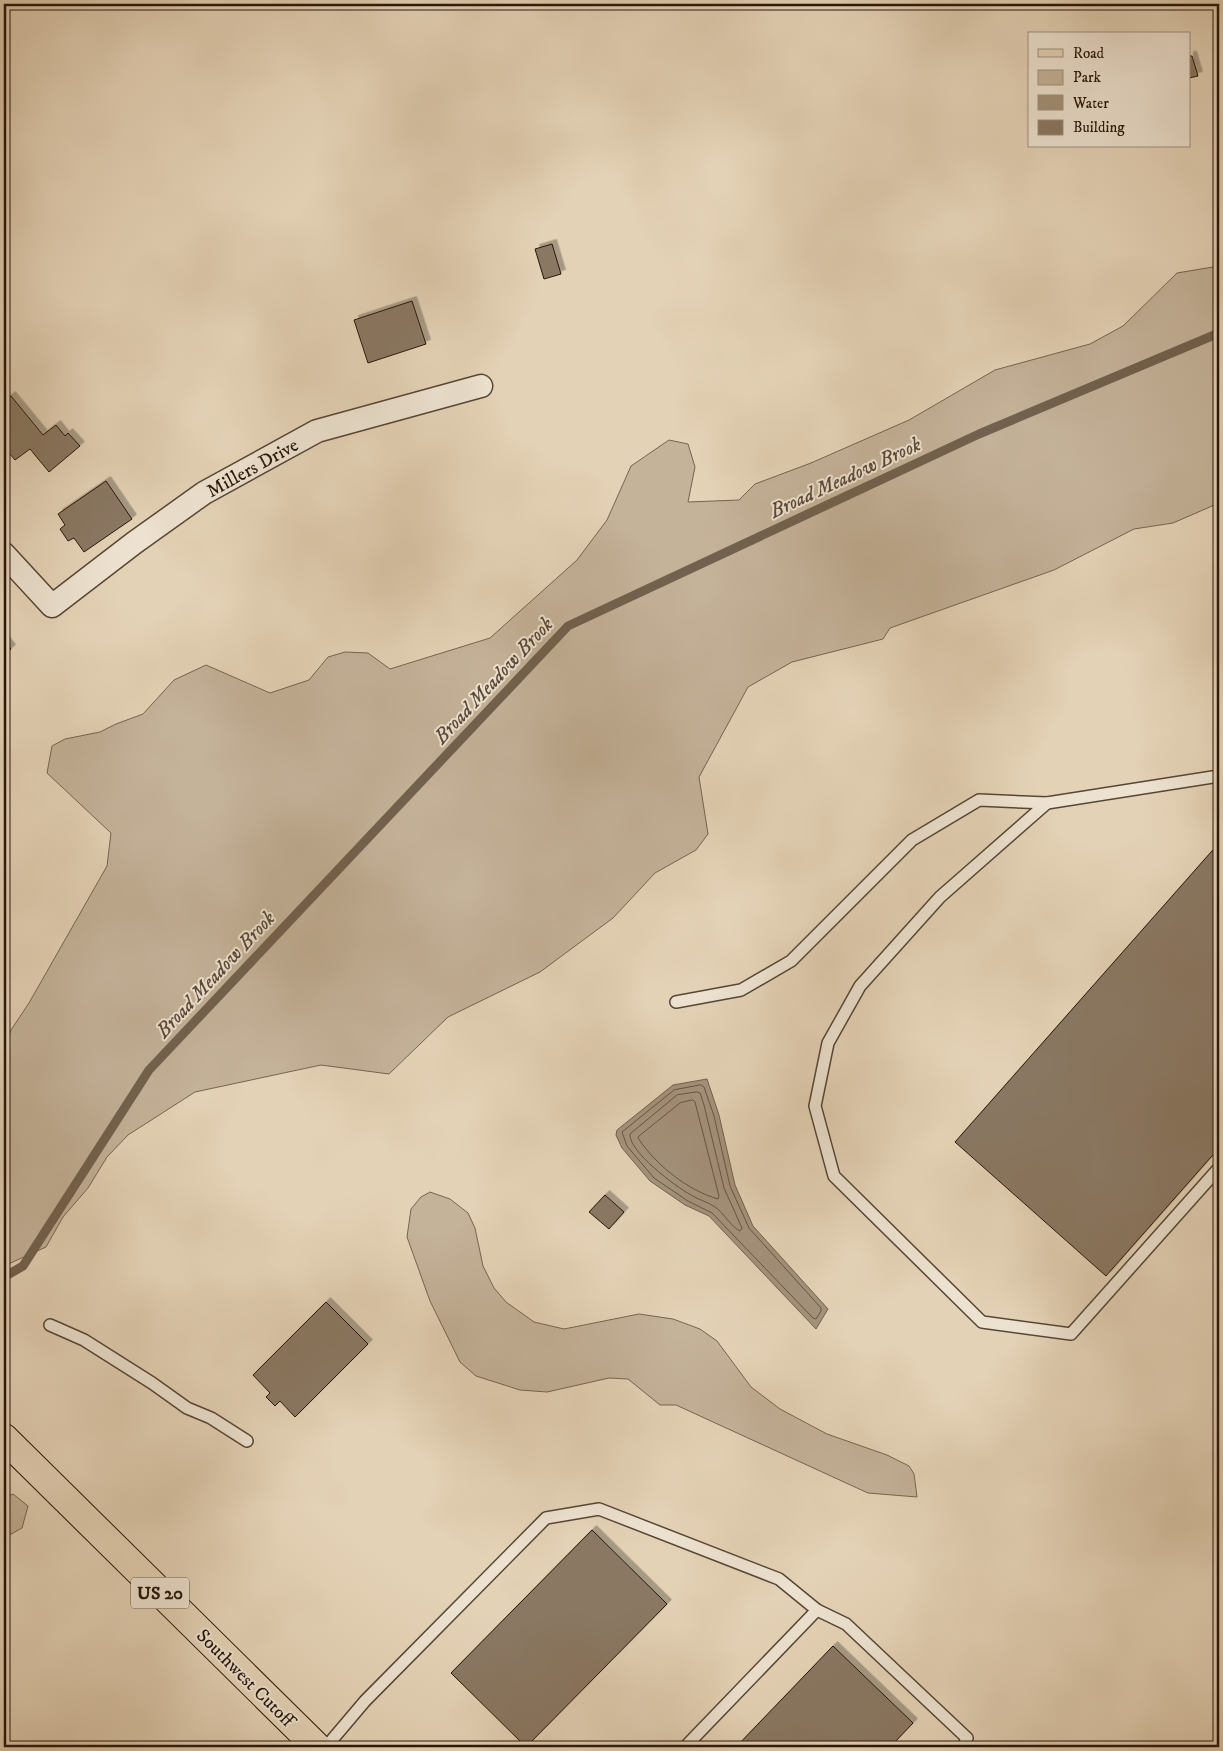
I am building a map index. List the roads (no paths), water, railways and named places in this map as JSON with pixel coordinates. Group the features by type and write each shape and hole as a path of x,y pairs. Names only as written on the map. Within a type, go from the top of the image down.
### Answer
{"main road":[{"name":"Southwest Cutoff","path":"4,1438 317,1747"}],"street":[{"name":"Millers Drive","path":"4,554 52,606 134,542 204,492 317,431 481,386"}],"lane":[{"path":"676,1002 741,990 791,962 912,840 979,800 1047,804 1219,776"},
{"path":"1047,804 940,897 860,986 828,1043 815,1106 834,1176 982,1322 1071,1334 1219,1168"},
{"path":"50,1325 84,1340 152,1383 187,1408 211,1418 247,1441"},
{"path":"326,1747 365,1701 546,1518 599,1509 779,1579 817,1610 846,1624 967,1738 963,1747"},
{"path":"685,1747 817,1610"}],"water":[{"path":"707,1079 719,1115 735,1185 753,1226 828,1309 816,1329 709,1216 685,1205 650,1181 622,1148 616,1135 617,1130 673,1085"}],"waterway":[{"name":"Broad Meadow Brook","path":"4,1277 23,1266 149,1070 568,626 979,434 1219,333"}]}
